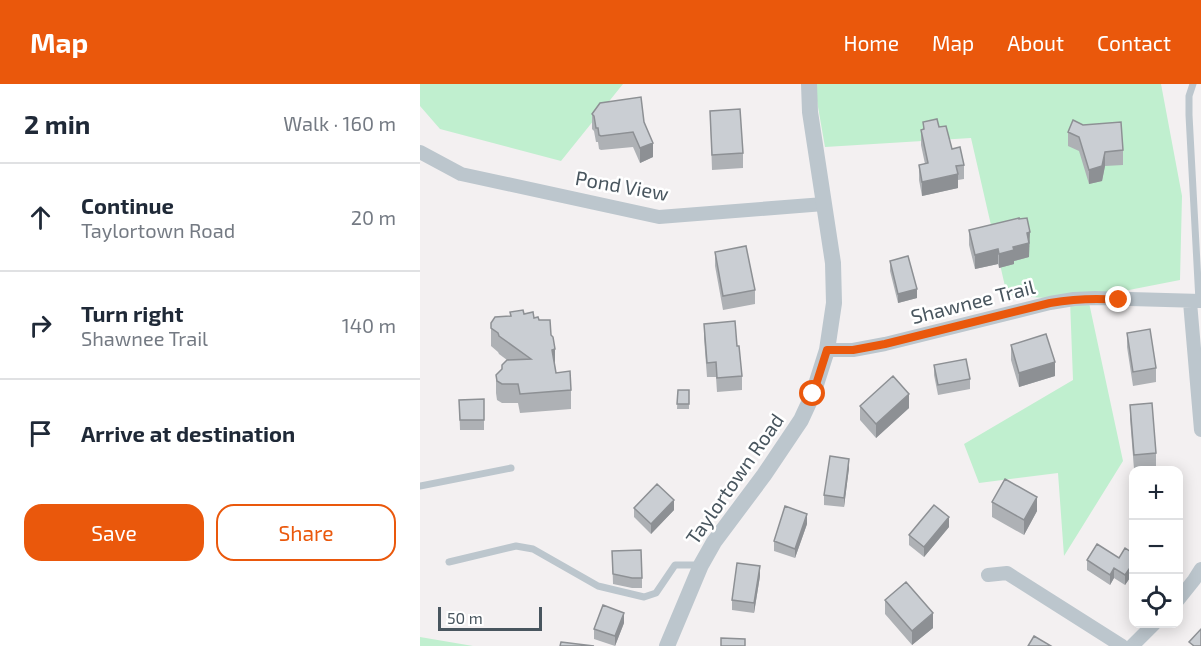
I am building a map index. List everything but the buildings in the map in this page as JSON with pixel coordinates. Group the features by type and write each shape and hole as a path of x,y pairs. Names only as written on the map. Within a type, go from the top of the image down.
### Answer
{"street":[{"name":"Taylortown Road","path":"667,646 701,565 714,542 764,476 801,420 813,394 827,350 834,288 830,239 810,112 809,84"},
{"name":"Pond View","path":"420,152 461,174 659,217 824,204"},
{"name":"Shawnee Trail","path":"827,350 853,350 885,344 1074,299 1196,302"},
{"path":"1196,302 1201,430"},
{"path":"1183,595 1201,569"},
{"path":"988,575 1007,573 1122,646"},
{"path":"1132,646 1150,628"}],"lane":[{"path":"1192,84 1189,115 1196,302"},
{"path":"420,486 511,468"},
{"path":"449,562 516,546 533,549 598,586 644,597 656,593 675,565 701,565"}],"green space":[{"path":"420,84 623,84 561,161 440,129 420,106"},
{"path":"814,84 1161,84 1182,196 1180,280 1088,298 1123,461 1064,556 1058,473 979,483 964,444 1073,380 1070,300 1007,295 971,138 825,147"},
{"path":"420,637 473,646 420,646"}],"route":[{"path":"813,394 827,350 853,350 885,344 1050,303 1095,298 1119,300"}]}
